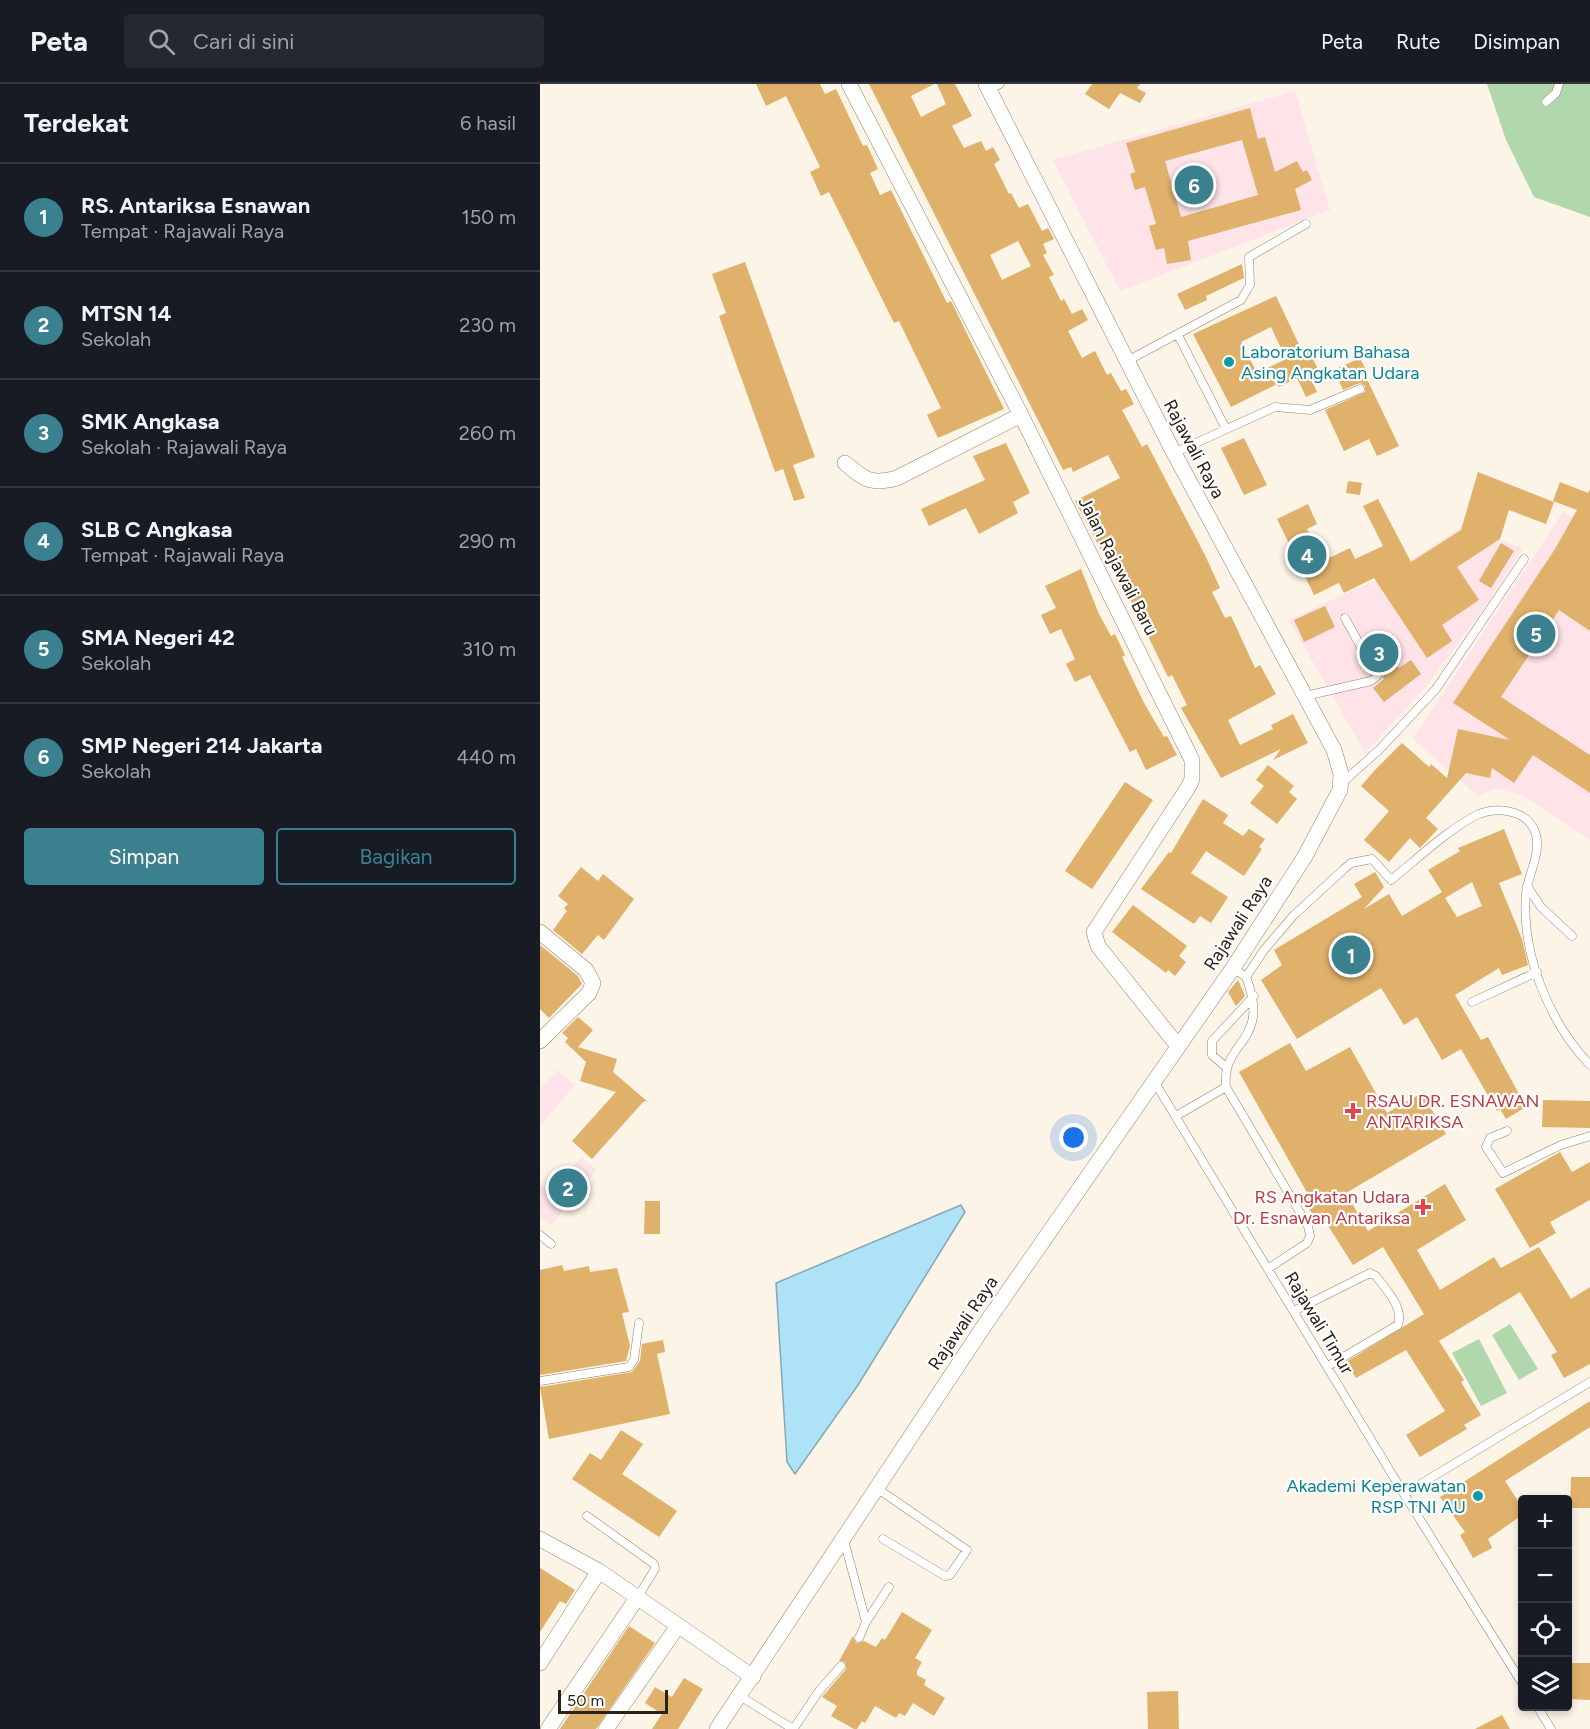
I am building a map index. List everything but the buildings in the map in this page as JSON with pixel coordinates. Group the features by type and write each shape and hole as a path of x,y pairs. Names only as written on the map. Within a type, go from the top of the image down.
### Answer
{"street":[{"name":"Jalan Rajawali Baru","path":"849,84 1021,415 1192,760 1192,778 1189,786 1094,932 1098,946 1178,1046"},
{"name":"Rajawali Raya","path":"717,1729 986,1323 1233,968 1304,858 1332,808 1341,783 1337,757 1127,362 992,86"},
{"path":"845,463 868,481 876,482 897,478 1021,415"},
{"path":"540,932 586,970 593,983 590,993 540,1041"},
{"path":"540,1539 598,1571 753,1677"},
{"path":"540,1663 598,1571"},
{"path":"548,1729 637,1598"},
{"path":"606,1729 678,1626"}],"lane":[{"path":"1546,102 1556,93 1559,84"},
{"path":"1127,362 1246,296 1250,285 1249,257 1306,224"},
{"path":"1178,335 1226,429"},
{"path":"1174,453 1275,407 1311,410 1360,389"},
{"path":"1341,783 1380,749 1436,689 1524,559"},
{"path":"1304,697 1371,681 1377,676 1345,618"},
{"path":"1246,977 1264,950 1293,916 1352,863 1372,859 1391,880 1481,813 1520,814 1534,830 1537,848 1527,886 1525,906 1537,972 1549,1005 1576,1051 1590,1065"},
{"path":"1527,886 1547,914 1572,936"},
{"path":"1233,968 1246,977 1254,996 1255,1014 1253,1024 1226,1067 1226,1087 1310,1231 1307,1243 1269,1268"},
{"path":"1472,1002 1537,972"},
{"path":"1226,1067 1212,1055 1212,1041 1254,996"},
{"name":"Rajawali Timur","path":"1154,1081 1404,1494 1518,1676"},
{"path":"1176,1116 1226,1087"},
{"path":"1507,1131 1490,1138 1486,1147 1503,1173 1561,1145 1590,1136"},
{"path":"540,1235 551,1244"},
{"path":"1294,1311 1370,1273 1376,1276 1399,1308 1401,1317 1398,1324 1328,1366"},
{"path":"540,1381 629,1367 634,1360 639,1323"},
{"path":"1404,1494 1590,1382"},
{"path":"878,1489 966,1547 967,1551 950,1575 945,1576 883,1539"},
{"path":"586,1516 654,1564 655,1569 637,1598"},
{"path":"844,1539 866,1622"},
{"path":"859,1638 866,1622 889,1587"},
{"path":"740,1695 793,1729 819,1691 842,1666"},
{"path":"1540,1711 1551,1729"}],"shaded area":[{"path":"1295,91 1330,210 1120,291 1053,160"},
{"path":"1563,512 1590,528 1590,840 1524,796 1496,788 1478,796 1413,739"},
{"path":"1462,527 1523,548 1487,604 1427,685 1365,753 1289,620 1375,580 1377,583"},
{"path":"557,1070 575,1085 540,1126 540,1090"},
{"path":"581,1157 597,1170 551,1225 540,1216 540,1184 551,1193"}],"green space":[{"path":"1487,84 1590,84 1590,217 1534,197 1506,140"},
{"path":"1510,1324 1538,1369 1519,1380 1492,1335"},
{"path":"1479,1339 1507,1393 1481,1406 1452,1353"}],"water":[{"path":"961,1205 965,1212 858,1385 795,1474 787,1462 776,1283"}],"place":[{"name":"SMP Negeri 214 Jakarta","path":"1194,185"},
{"name":"Laboratorium Bahasa Asing Angkatan Udara","path":"1229,362"},
{"name":"SLB C Angkasa","path":"1307,555"},
{"name":"SMA Negeri 42","path":"1536,634"},
{"name":"SMK Angkasa","path":"1379,653"},
{"name":"RS. Antariksa Esnawan","path":"1351,955"},
{"name":"RSAU DR. ESNAWAN ANTARIKSA","path":"1353,1111"},
{"name":"MTSN 14","path":"568,1188"},
{"name":"RS Angkatan Udara Dr. Esnawan Antariksa","path":"1423,1207"},
{"name":"Akademi Keperawatan RSP TNI AU","path":"1478,1496"}]}
